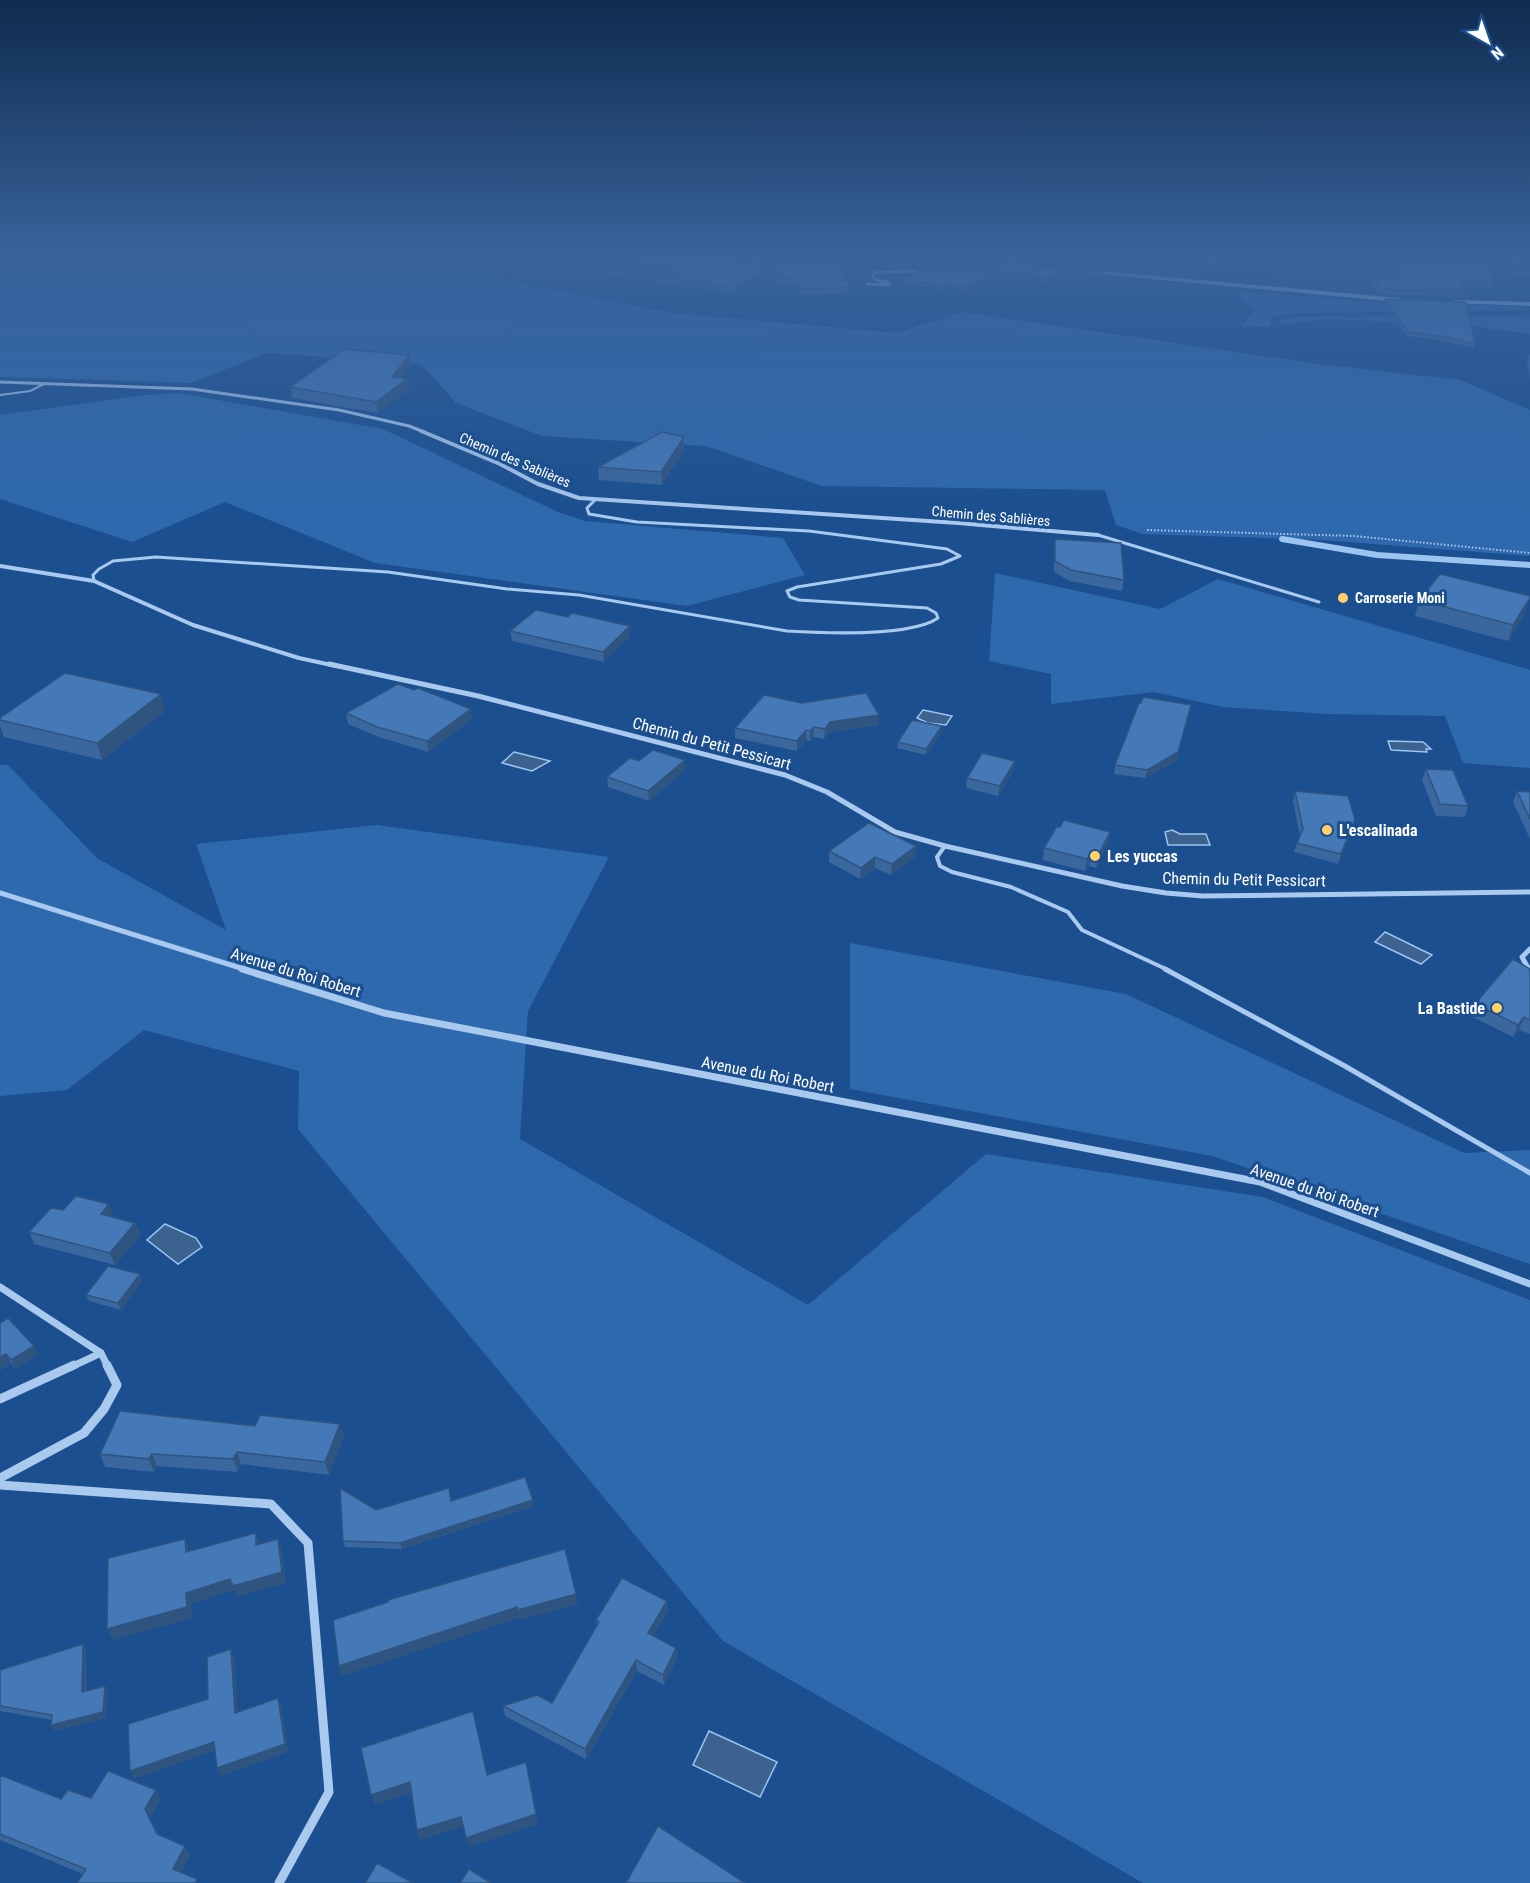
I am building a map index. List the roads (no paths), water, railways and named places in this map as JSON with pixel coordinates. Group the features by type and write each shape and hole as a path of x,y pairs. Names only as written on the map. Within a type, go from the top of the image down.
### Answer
{"street":[{"name":"Chemin des Sablières","path":"0,382 192,389 339,410 410,426 500,464 538,483 579,498 958,523 1098,535"},
{"name":"Chemin du Petit Pessicart","path":"0,566 94,581 193,625 298,658 478,696 785,775 827,792 896,832 945,846 1122,886 1203,896 1530,892"},
{"name":"Avenue du Roi Robert","path":"0,893 384,1013 1260,1182 1530,1284"},
{"path":"1530,949 1522,957 1530,972"},
{"path":"0,1287 101,1353 117,1385 104,1409 84,1433 0,1478"},
{"path":"0,1399 101,1353"},
{"path":"0,1485 271,1504 308,1543 329,1792 279,1883"}],"lane":[{"path":"0,395 30,391 44,384"},
{"path":"94,581 93,575 106,564 156,557 388,572 507,589 579,595 787,631 822,633 916,628 938,618 936,613 927,608 799,600 789,597 787,591 797,587 941,564 960,556 947,549 844,535 606,518 589,514 587,508 595,500"},
{"path":"1098,535 1319,602"},
{"path":"945,846 937,857 940,866 952,872 1011,887 1068,912 1082,930 1180,976 1344,1065 1530,1173"}],"waterway":[{"path":"1282,539 1377,555 1530,565"}],"place":[{"name":"Carroserie Moni","path":"1343,598"},
{"name":"L'escalinada","path":"1327,830"},
{"name":"Les yuccas","path":"1095,856"},
{"name":"La Bastide","path":"1497,1008"}]}
